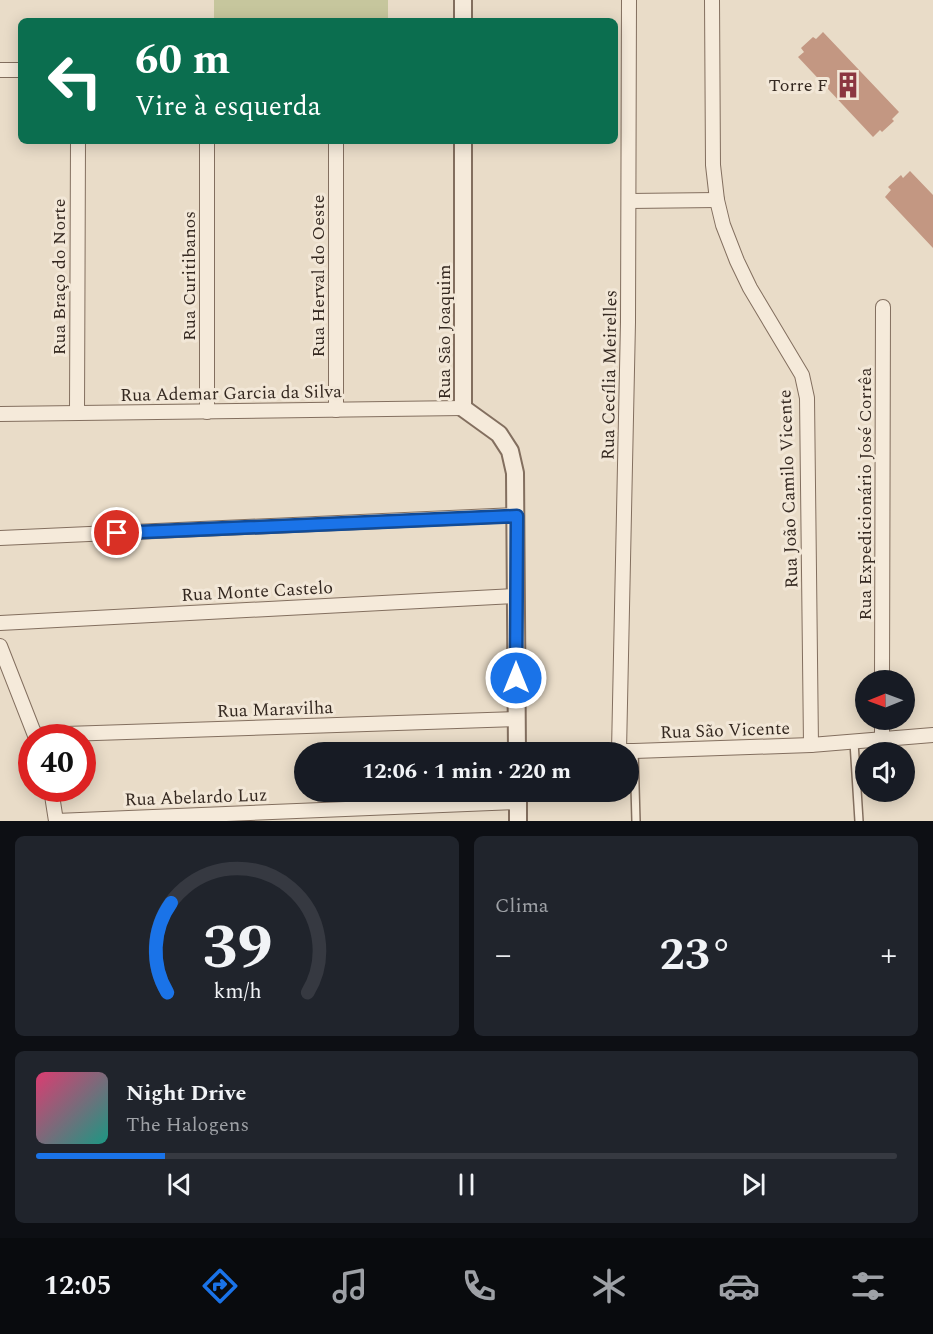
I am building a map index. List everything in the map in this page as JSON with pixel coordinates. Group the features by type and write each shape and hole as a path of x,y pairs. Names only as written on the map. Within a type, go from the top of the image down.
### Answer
{"street":[{"path":"463,0 463,18"},
{"name":"Rua Cecília Meirelles","path":"619,742 628,321 629,0"},
{"name":"Rua João Camilo Vicente","path":"712,0 713,165 717,200 723,225 737,261 750,288 802,375 807,398 811,745"},
{"path":"0,70 18,70"},
{"name":"Rua Braço do Norte","path":"77,413 78,144"},
{"name":"Rua Curitibanos","path":"207,144 207,412"},
{"name":"Rua Herval do Oeste","path":"336,144 336,410"},
{"name":"Rua São Joaquim","path":"463,144 463,408 499,434 510,451 515,473 517,742"},
{"path":"629,201 717,200"},
{"name":"Rua Expedicionário José Corrêa","path":"882,670 883,307"},
{"name":"Rua Ademar Garcia da Silva","path":"0,414 463,408"},
{"path":"0,538 517,516"},
{"name":"Rua Monte Castelo","path":"0,623 516,596"},
{"path":"0,646 31,724"},
{"name":"Rua Maravilha","path":"96,734 517,719"},
{"path":"882,730 882,740"},
{"name":"Rua São Vicente","path":"639,751 811,745 933,735"},
{"path":"53,802 56,821"},
{"name":"Rua Abelardo Luz","path":"56,821 422,802"},
{"path":"518,802 518,821"}],"lane":[{"path":"854,742 858,821"},
{"path":"635,802 636,821"}],"green space":[{"path":"214,0 388,0 388,18 214,18"}],"building":[{"name":"Torre F","path":"823,32 899,112 892,119 894,121 873,137 798,57 804,52 801,48 813,37 816,39"},
{"path":"910,171 933,195 933,248 885,197 891,190 888,187 901,175 903,178"}],"place":[{"name":"Torre F","path":"848,85"}],"route":[{"path":"117,533 517,516 516,678"}]}
